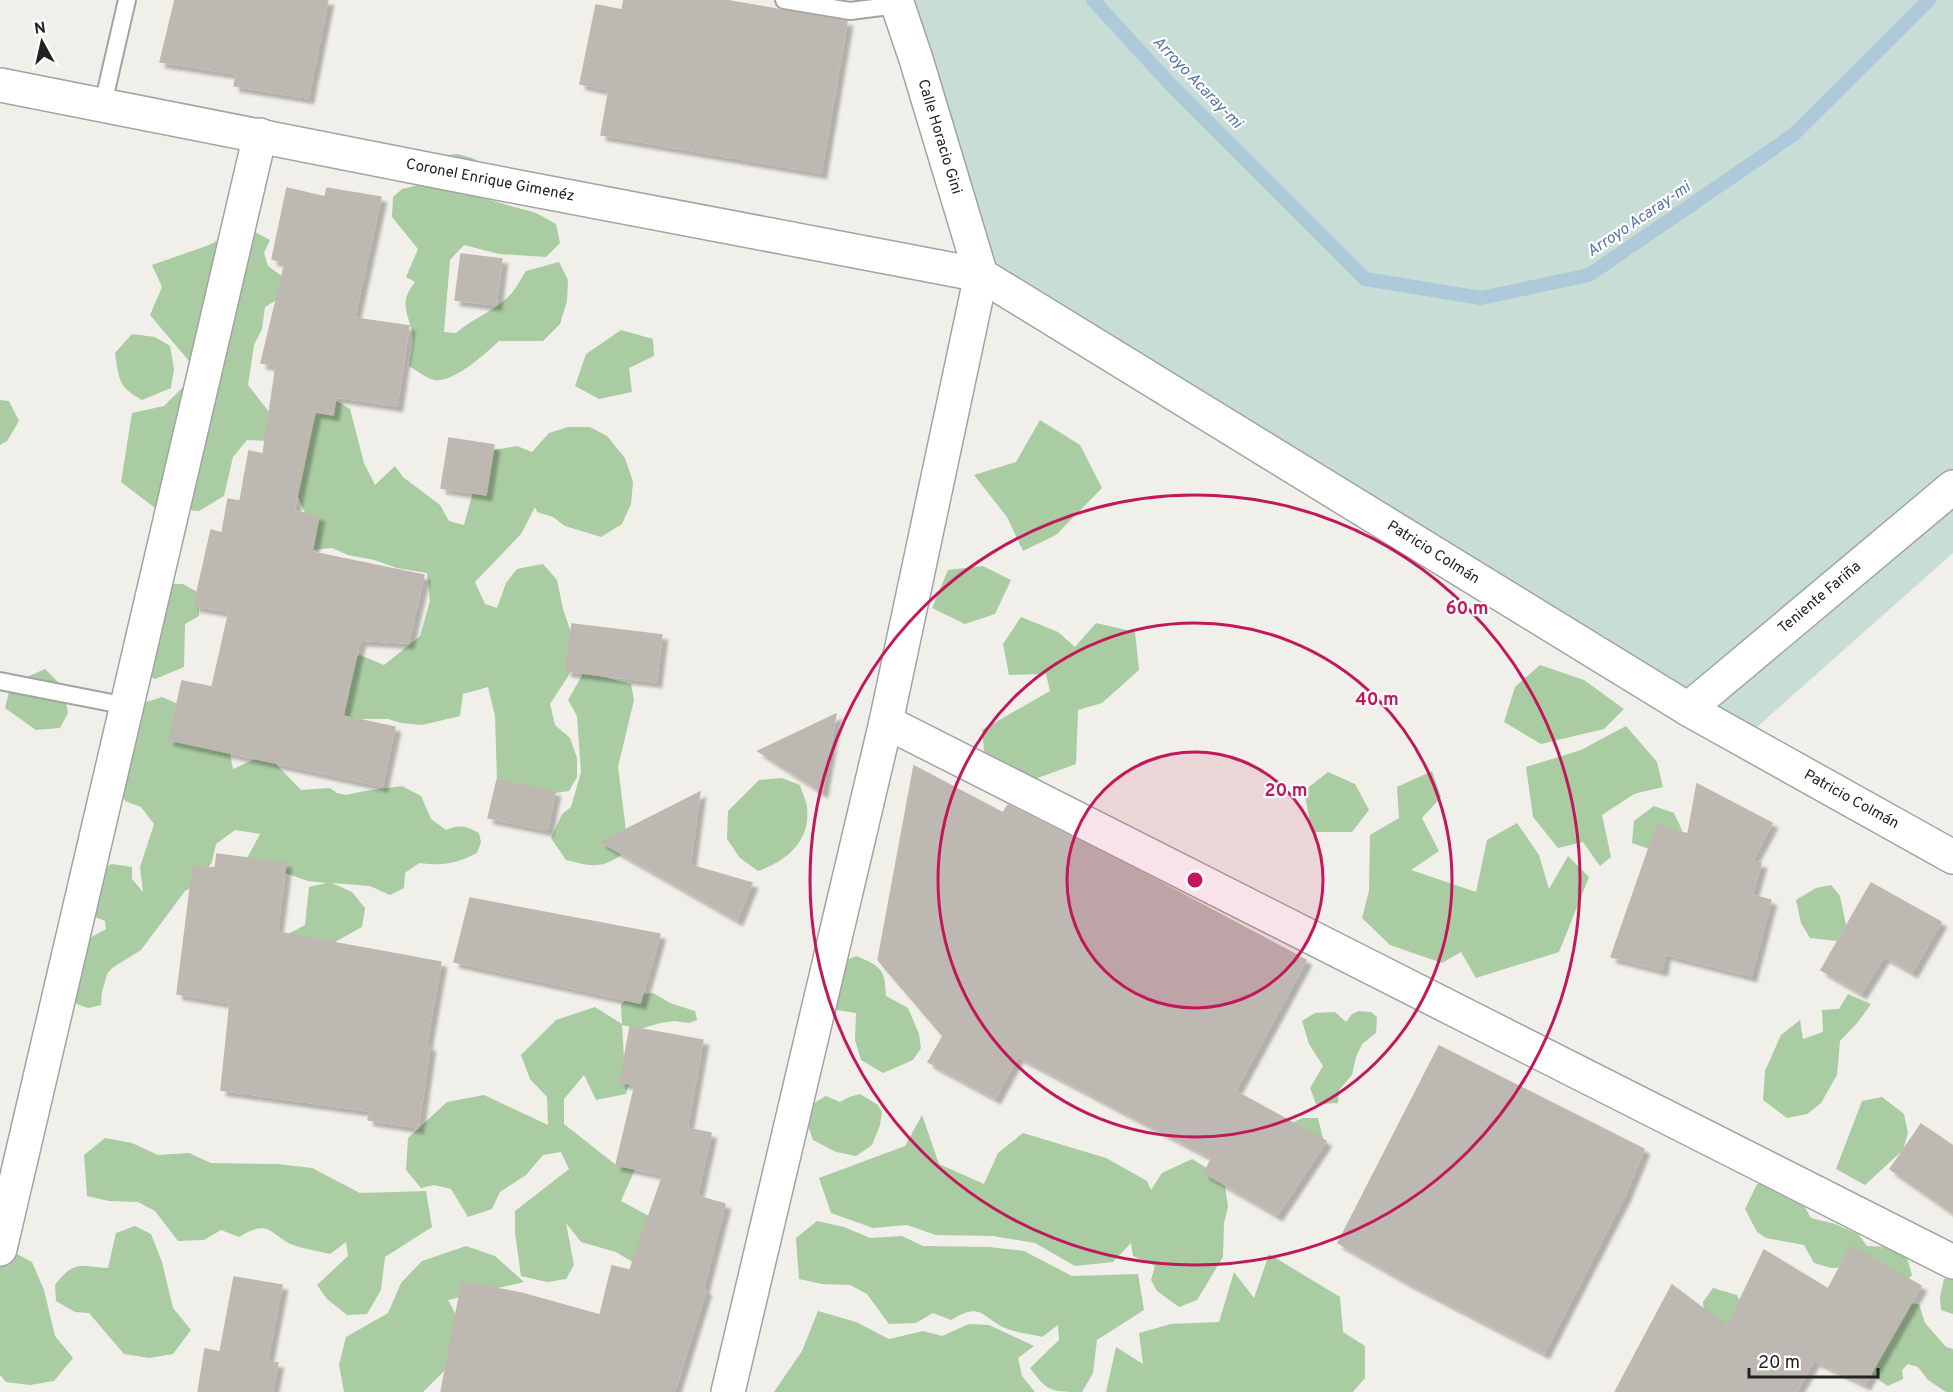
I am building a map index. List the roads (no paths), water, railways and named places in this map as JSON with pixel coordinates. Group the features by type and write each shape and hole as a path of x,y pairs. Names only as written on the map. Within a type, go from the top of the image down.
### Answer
{"street":[{"name":"Calle Horacio Gini","path":"896,2 916,59 981,275"},
{"name":"Coronel Enrique Gimenéz","path":"0,85 981,275"},
{"path":"0,1250 260,135"},
{"name":"Patricio Colmán","path":"981,275 1688,709 1953,857"},
{"path":"728,1392 886,722 981,275"},
{"name":"Teniente Fariña","path":"1688,709 1953,487"},
{"path":"886,722 1953,1262"}],"lane":[{"path":"103,104 127,0"},
{"path":"784,0 850,11 896,2"},
{"path":"0,681 127,706"}],"waterway":[{"name":"Arroyo Acaray-mi","path":"1093,0 1170,84 1365,279 1481,298 1589,275 1793,135 1929,0"}]}
